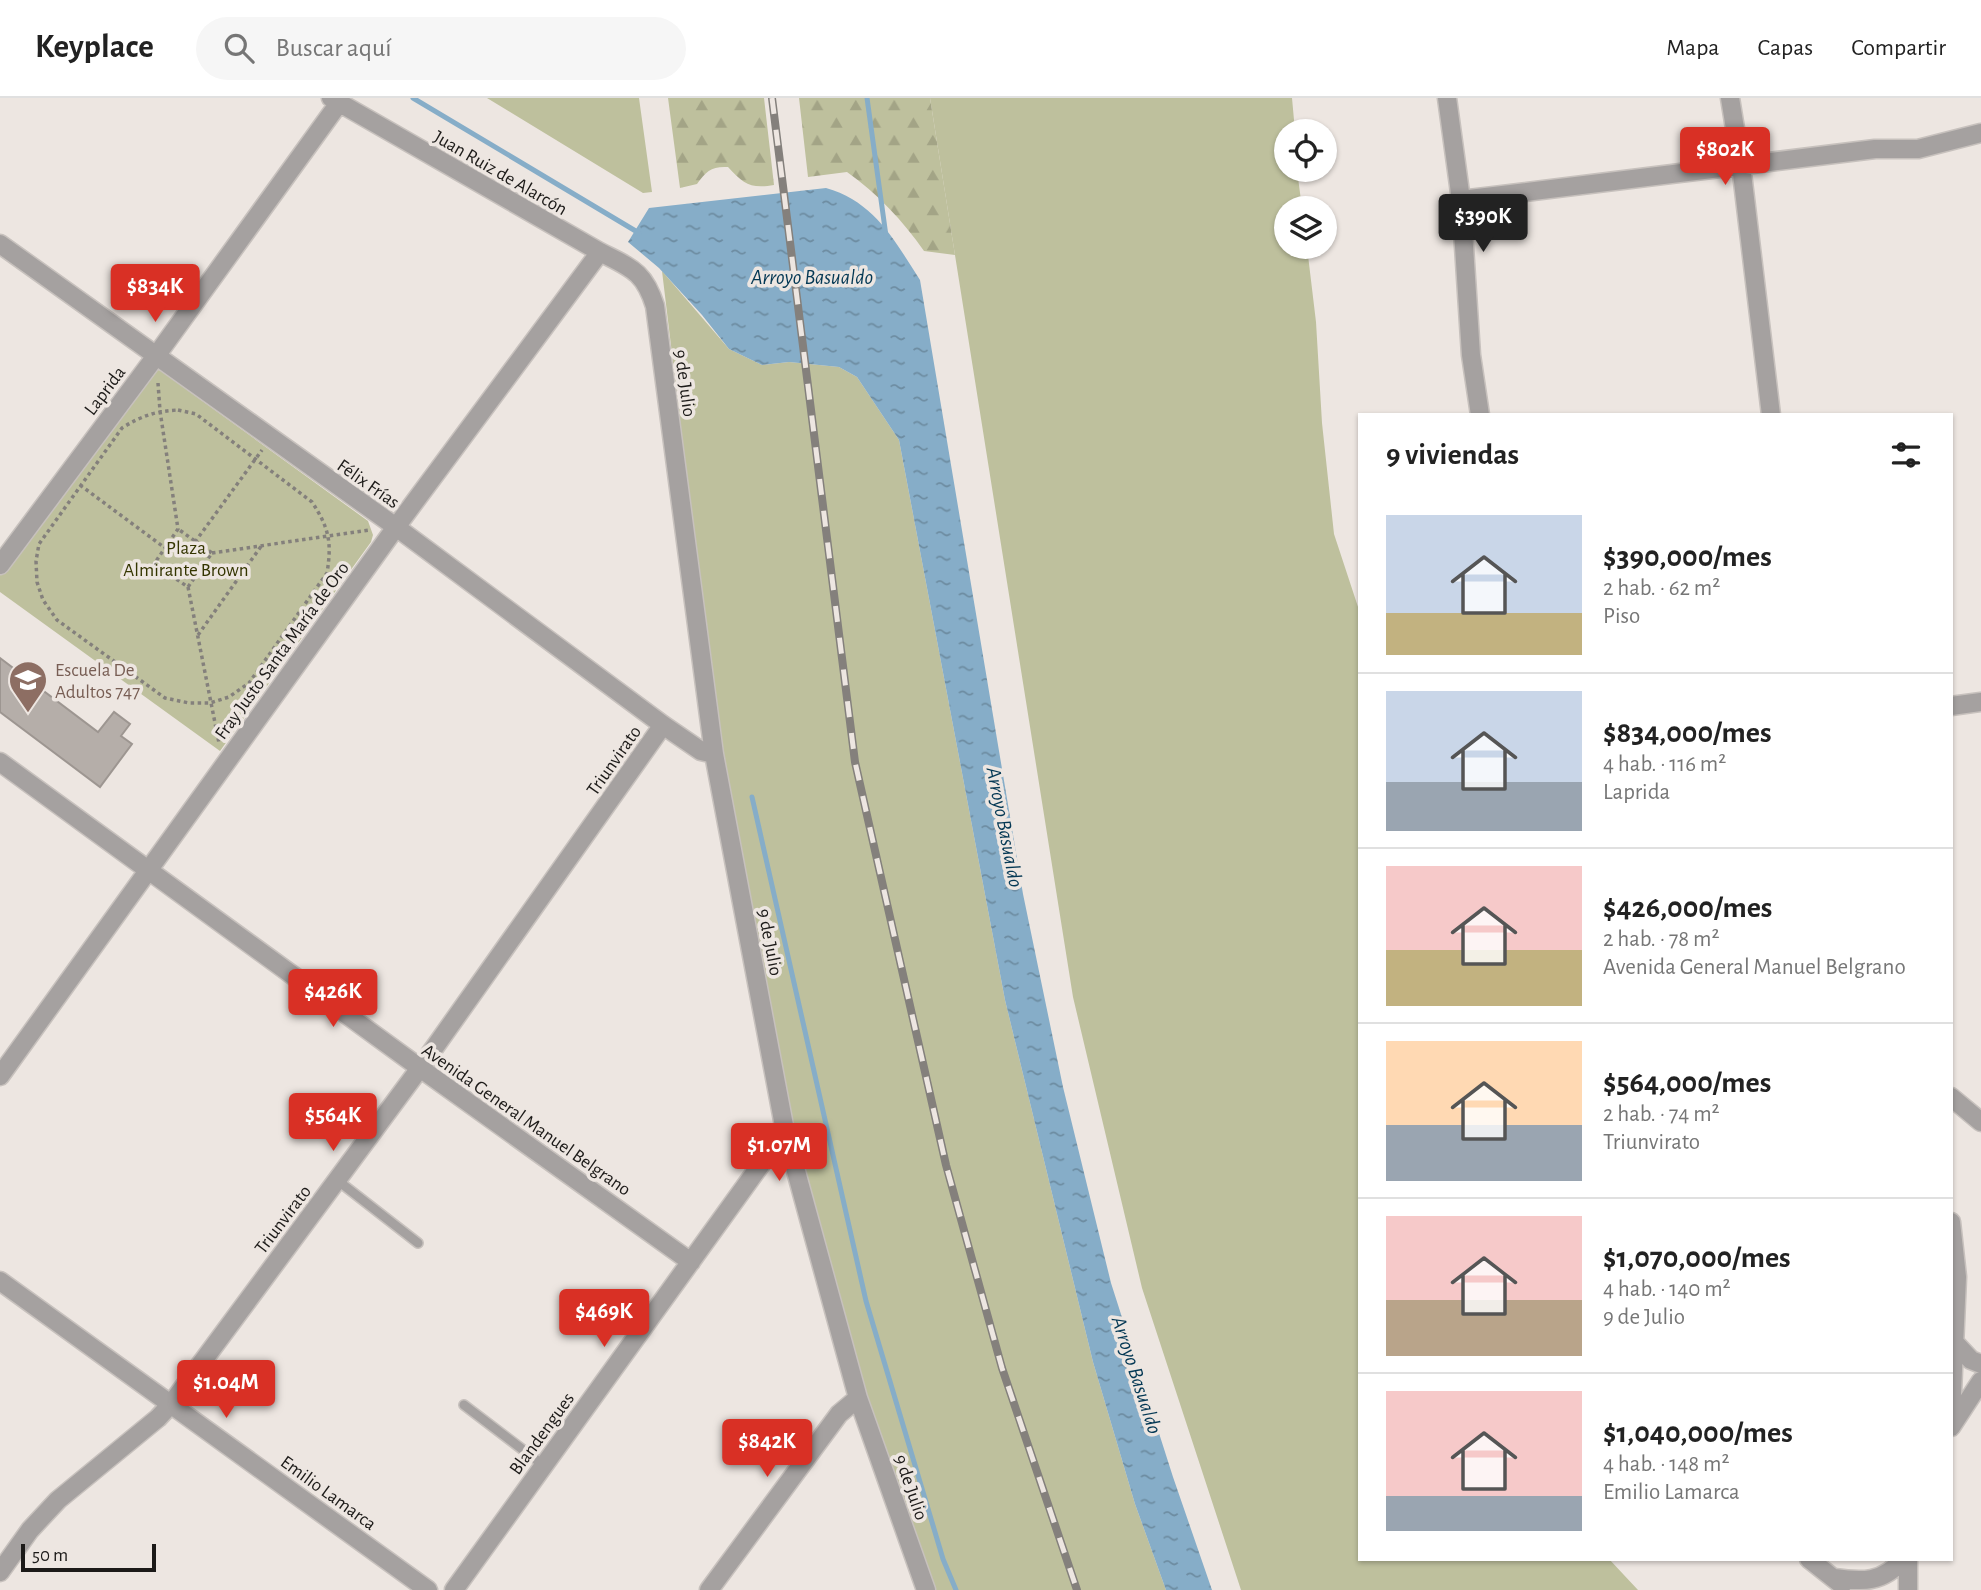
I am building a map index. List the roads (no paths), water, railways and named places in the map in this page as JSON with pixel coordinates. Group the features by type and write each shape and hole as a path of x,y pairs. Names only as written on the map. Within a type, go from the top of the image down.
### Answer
{"street":[{"path":"1447,98 1461,200 1469,332 1480,413"},
{"path":"1730,98 1741,165 1771,413"},
{"name":"Juan Ruiz de Alarcón","path":"335,101 632,268 648,285"},
{"name":"Laprida","path":"0,565 74,481 156,356 335,101"},
{"path":"1461,200 1875,149 1918,149 1981,133"},
{"name":"Félix Frías","path":"0,244 396,527 663,726 701,751 714,754"},
{"name":"Fray Justo Santa María de Oro","path":"0,1076 396,527 600,252"},
{"name":"9 de Julio","path":"648,285 657,320 714,754 785,1131 858,1398 926,1590"},
{"path":"1953,706 1981,702"},
{"name":"Triunvirato","path":"0,1572 30,1530 58,1500 158,1418 171,1404 420,1068 663,726"},
{"name":"Avenida General Manuel Belgrano","path":"0,762 691,1262"},
{"path":"1953,1100 1967,1117"},
{"name":"Blandengues","path":"454,1590 785,1131"},
{"path":"1953,1240 1957,1277 1953,1380"},
{"name":"Emilio Lamarca","path":"0,1281 428,1590"},
{"path":"1955,1343 1971,1360 1981,1364"},
{"path":"1953,1424 1981,1381"},
{"path":"709,1590 839,1414 858,1398"},
{"path":"1812,1561 1848,1590"},
{"path":"1834,1578 1870,1581 1882,1577 1904,1561"},
{"path":"1906,1561 1908,1590"}],"lane":[{"path":"337,1180 418,1243"},
{"path":"464,1405 543,1465"}],"water":[{"name":"Arroyo Basualdo","path":"826,188 858,203 882,224 920,280 1023,894 1063,1087 1111,1283 1212,1590 1166,1590 1135,1504 1093,1362 1005,1000 899,440 857,377 839,367 789,362 762,365 729,349 659,268 628,242 649,208"}],"waterway":[{"name":"Arroyo Basualdo","path":"413,98 639,233"},
{"path":"867,98 886,236"},
{"path":"752,797 866,1301 943,1559 956,1590"}],"railway":[{"path":"772,98 855,762 946,1165 1002,1368 1077,1590"}],"place":[{"name":"Escuela De Adultos 747","path":"28,714"}],"park label":[{"name":"Plaza Almirante Brown","path":"186,558"}]}
